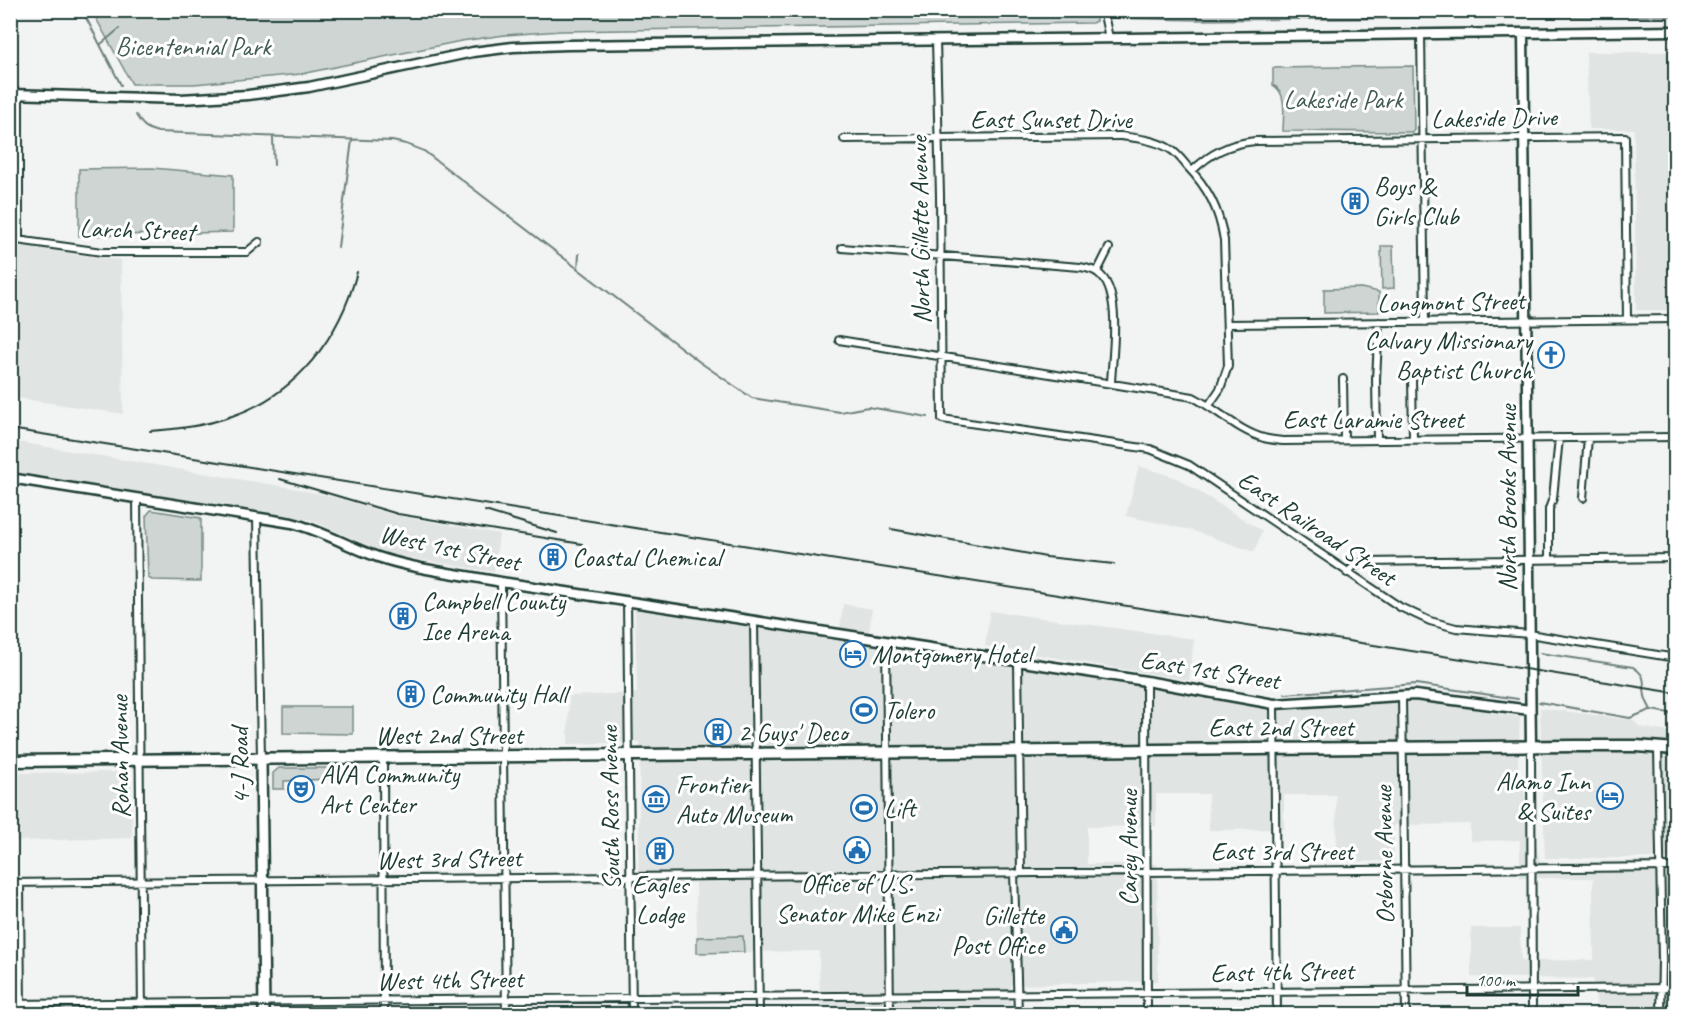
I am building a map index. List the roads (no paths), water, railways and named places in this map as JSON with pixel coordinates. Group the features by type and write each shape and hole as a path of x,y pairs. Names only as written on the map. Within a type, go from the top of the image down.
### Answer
{"main road":[{"name":"East 2nd Street","path":"887,753 1530,746 1676,749"},
{"name":"West 2nd Street","path":"10,761 887,753"},
{"name":"4-J Road","path":"261,759 264,1014"}],"street":[{"path":"1103,10 1108,38"},
{"path":"19,239 19,139 15,94 181,99 248,95 309,87 435,59 513,47 1676,31"},
{"name":"North Brooks Avenue","path":"1523,33 1530,559 1530,746"},
{"path":"1421,34 1425,322"},
{"name":"North Gillette Avenue","path":"936,40 942,419"},
{"name":"East Sunset Drive","path":"844,139 1120,136 1148,140 1171,149 1209,193 1221,220 1224,240 1228,366 1220,389 1209,405"},
{"name":"Lakeside Drive","path":"1192,171 1224,147 1238,143 1625,137 1627,319"},
{"path":"10,139 19,139"},
{"path":"10,206 19,206"},
{"name":"Larch Street","path":"10,239 102,252 130,253 247,252 259,242"},
{"path":"842,248 1080,267 1097,272 1109,285 1113,303 1111,383"},
{"path":"1097,272 1109,248"},
{"name":"Longmont Street","path":"1227,324 1676,319"},
{"path":"1377,440 1378,322"},
{"name":"East Laramie Street","path":"839,340 1193,398 1209,405 1247,431 1264,438 1283,441 1676,437"},
{"path":"1412,378 1413,439"},
{"path":"1343,379 1344,440"},
{"name":"East Railroad Street","path":"942,419 1150,449 1189,465 1347,573 1400,607 1430,621 1456,628 1529,634 1676,658"},
{"path":"1548,559 1549,509 1553,498 1559,438"},
{"path":"1583,498 1588,438"},
{"name":"West 1st Street","path":"10,478 258,517 306,527 377,557 399,563 501,582 886,642"},
{"name":"Rohan Avenue","path":"136,498 142,1014"},
{"name":"4-J Road","path":"258,517 261,759"},
{"path":"1347,573 1354,566 1364,562 1676,558"},
{"path":"501,582 506,1014"},
{"name":"South Ross Avenue","path":"627,601 632,1014"},
{"path":"754,621 759,1014"},
{"path":"886,642 890,1014"},
{"name":"East 1st Street","path":"886,642 1146,681 1274,704 1415,695 1530,710"},
{"path":"1018,663 1018,1014"},
{"name":"Carey Avenue","path":"1146,681 1147,1014"},
{"name":"Osborne Avenue","path":"1402,696 1406,1014"},
{"path":"1274,704 1277,1014"},
{"path":"1530,746 1533,1014"},
{"path":"1658,747 1661,1014"},
{"path":"383,758 384,1014"},
{"name":"East 3rd Street","path":"888,874 1676,867"},
{"name":"West 3rd Street","path":"10,883 888,874"},
{"path":"20,883 21,1014"},
{"name":"East 4th Street","path":"890,995 1676,988"},
{"name":"West 4th Street","path":"10,1004 890,995"}],"waterway":[{"path":"82,10 121,85"},
{"path":"101,44 119,29"},
{"path":"136,115 145,126 158,132 392,141 406,144 424,151 701,363 752,398 840,412 868,407 928,417"},
{"path":"273,138 274,165"},
{"path":"338,247 352,140"},
{"path":"578,269 579,254"},
{"path":"1540,653 1633,667 1643,677 1645,698 1651,710 1676,714"},
{"path":"1285,694 1416,684 1518,699"},
{"path":"1539,702 1630,718 1650,710"}],"railway":[{"path":"150,431 212,422 255,406 277,393 296,378 327,340 339,319 357,272"},
{"path":"10,429 1676,693"},
{"path":"280,479 398,514 582,544"},
{"path":"485,511 557,533"},
{"path":"891,529 1046,557 1114,564"}],"place":[{"name":"Boys & Girls Club","path":"1355,201"},
{"name":"Calvary Missionary Baptist Church","path":"1551,355"},
{"name":"Coastal Chemical","path":"553,557"},
{"name":"Campbell County Ice Arena","path":"403,616"},
{"name":"Montgomery Hotel","path":"853,654"},
{"name":"Community Hall","path":"411,694"},
{"name":"Tolero","path":"864,710"},
{"name":"2 Guys' Deco","path":"718,732"},
{"name":"AVA Community Art Center","path":"301,789"},
{"name":"Alamo Inn & Suites","path":"1610,796"},
{"name":"Frontier Auto Museum","path":"656,799"},
{"name":"Lift","path":"864,808"},
{"name":"Office of U.S. Senator Mike Enzi","path":"857,850"},
{"name":"Eagles Lodge","path":"660,851"},
{"name":"Gillette Post Office","path":"1064,930"}],"park label":[{"name":"Bicentennial Park","path":"193,46"},
{"name":"Lakeside Park","path":"1343,99"}]}
